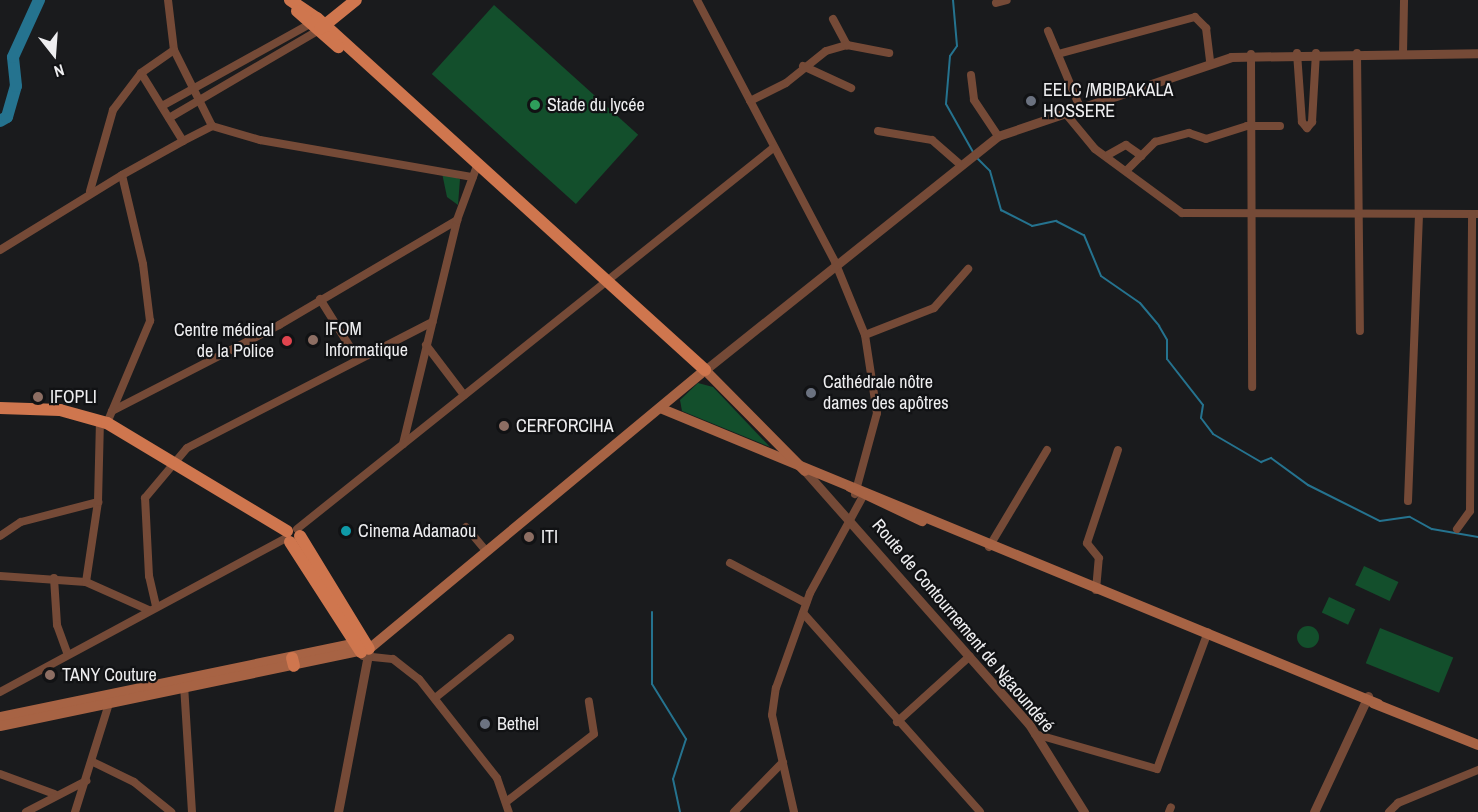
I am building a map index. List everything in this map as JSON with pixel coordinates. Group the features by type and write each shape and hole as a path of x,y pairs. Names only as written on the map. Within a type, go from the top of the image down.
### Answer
{"main road":[{"path":"289,0 320,23 475,171 705,370 805,471"},
{"path":"320,23 356,0"},
{"path":"0,726 293,662 364,652 384,638 486,550 705,370"},
{"path":"0,408 60,410 106,418 292,535 364,652"},
{"path":"660,408 805,471 1478,745"},
{"path":"0,717 110,701"}],"street":[{"path":"168,0 174,50 191,90 212,126 260,140 475,171 457,220 403,444"},
{"path":"697,0 835,262 865,335 877,413 850,518 806,603 772,704 794,812"},
{"path":"996,3 1007,0"},
{"path":"1403,54 1404,0"},
{"path":"1058,54 1195,17 1206,28 1210,61"},
{"path":"833,19 847,45"},
{"path":"162,106 320,23"},
{"path":"169,118 198,102 320,23"},
{"path":"1048,31 1081,110"},
{"path":"750,101 786,83 803,66 847,45 889,53"},
{"path":"90,191 112,110 141,73 174,50"},
{"path":"705,370 958,163 998,136 1081,110 1210,61 1297,53 1478,54"},
{"path":"1297,53 1302,122 1307,128 1312,122 1316,53"},
{"path":"1357,53 1360,331"},
{"path":"1251,57 1252,387"},
{"path":"803,66 851,88"},
{"path":"141,73 183,141"},
{"path":"1300,74 1313,74"},
{"path":"971,75 974,100 998,136"},
{"path":"1066,114 1106,156 1182,213 1251,218 1358,214 1475,214 1470,511 1457,529"},
{"path":"0,250 78,204 90,191 212,126"},
{"path":"1127,170 1155,142 1189,133 1206,139 1253,126 1280,126"},
{"path":"878,131 932,140 958,163"},
{"path":"1106,156 1126,144 1142,156"},
{"path":"0,692 68,653 292,535 773,148"},
{"path":"86,582 98,502 106,418 150,321 122,175"},
{"path":"1408,501 1419,214"},
{"path":"106,418 457,220"},
{"path":"865,335 934,308 968,269"},
{"path":"320,299 357,358"},
{"path":"153,608 145,498 187,448 357,358 432,322"},
{"path":"426,345 464,395"},
{"path":"991,545 1047,450"},
{"path":"1096,589 1099,558 1087,543 1118,450"},
{"name":"Route de Contournement de Ngaoundéré","path":"805,471 850,518 1035,734 1084,812"},
{"path":"0,536 21,522 98,502"},
{"path":"466,527 486,550"},
{"path":"730,563 806,603"},
{"path":"0,576 86,582 153,608"},
{"path":"54,578 57,625 68,653"},
{"path":"803,613 897,722 980,812"},
{"path":"1035,734 1157,770 1208,634"},
{"path":"435,698 510,638"},
{"path":"338,812 364,652 400,662 435,698 497,778 509,812"},
{"path":"897,722 970,656"},
{"path":"184,685 192,812"},
{"path":"1314,812 1367,699"},
{"path":"75,812 93,762 110,701"},
{"path":"506,802 594,734 589,701"},
{"path":"93,762 135,782 171,812"},
{"path":"734,812 783,762"},
{"path":"1389,812 1398,803 1478,770"},
{"path":"0,774 54,794"},
{"path":"26,812 54,794 86,781"}],"green space":[{"name":"Stade du lycée","path":"494,5 638,135 576,204 432,74"},
{"path":"442,173 460,179 458,205 447,197"},
{"path":"698,383 713,387 770,447 682,411 680,400"},
{"path":"1364,566 1398,582 1390,601 1355,585"},
{"path":"1329,597 1355,609 1348,625 1322,612"},
{"path":"1308,626 1316,629 1319,637 1316,645 1308,648 1300,645 1297,637 1300,629"},
{"path":"1380,628 1453,658 1439,693 1366,663"}],"waterway":[{"path":"0,121 7,117 16,86 13,57 39,0"},
{"path":"953,0 957,46 950,56 946,104 973,152"},
{"path":"976,157 990,171 1001,210 1032,226 1056,221 1084,235 1101,276 1140,303 1159,326 1167,340 1167,359 1203,405 1201,418 1213,434 1261,462 1271,458 1308,485 1380,521 1410,517 1432,529 1478,537"},
{"path":"652,612 652,684 686,739 673,779 680,812"}],"place":[{"name":"EELC /MBIBAKALA HOSSERE","path":"1031,101"},
{"name":"Stade du lycée","path":"535,105"},
{"name":"IFOM Informatique","path":"313,340"},
{"name":"Centre médical de la Police","path":"287,341"},
{"name":"Cathédrale nôtre dames des apôtres","path":"811,393"},
{"name":"IFOPLI","path":"38,397"},
{"name":"CERFORCIHA","path":"504,426"},
{"name":"Cinema Adamaou","path":"346,531"},
{"name":"ITI","path":"529,537"},
{"name":"TANY Couture","path":"50,675"},
{"name":"Bethel","path":"485,724"}]}
